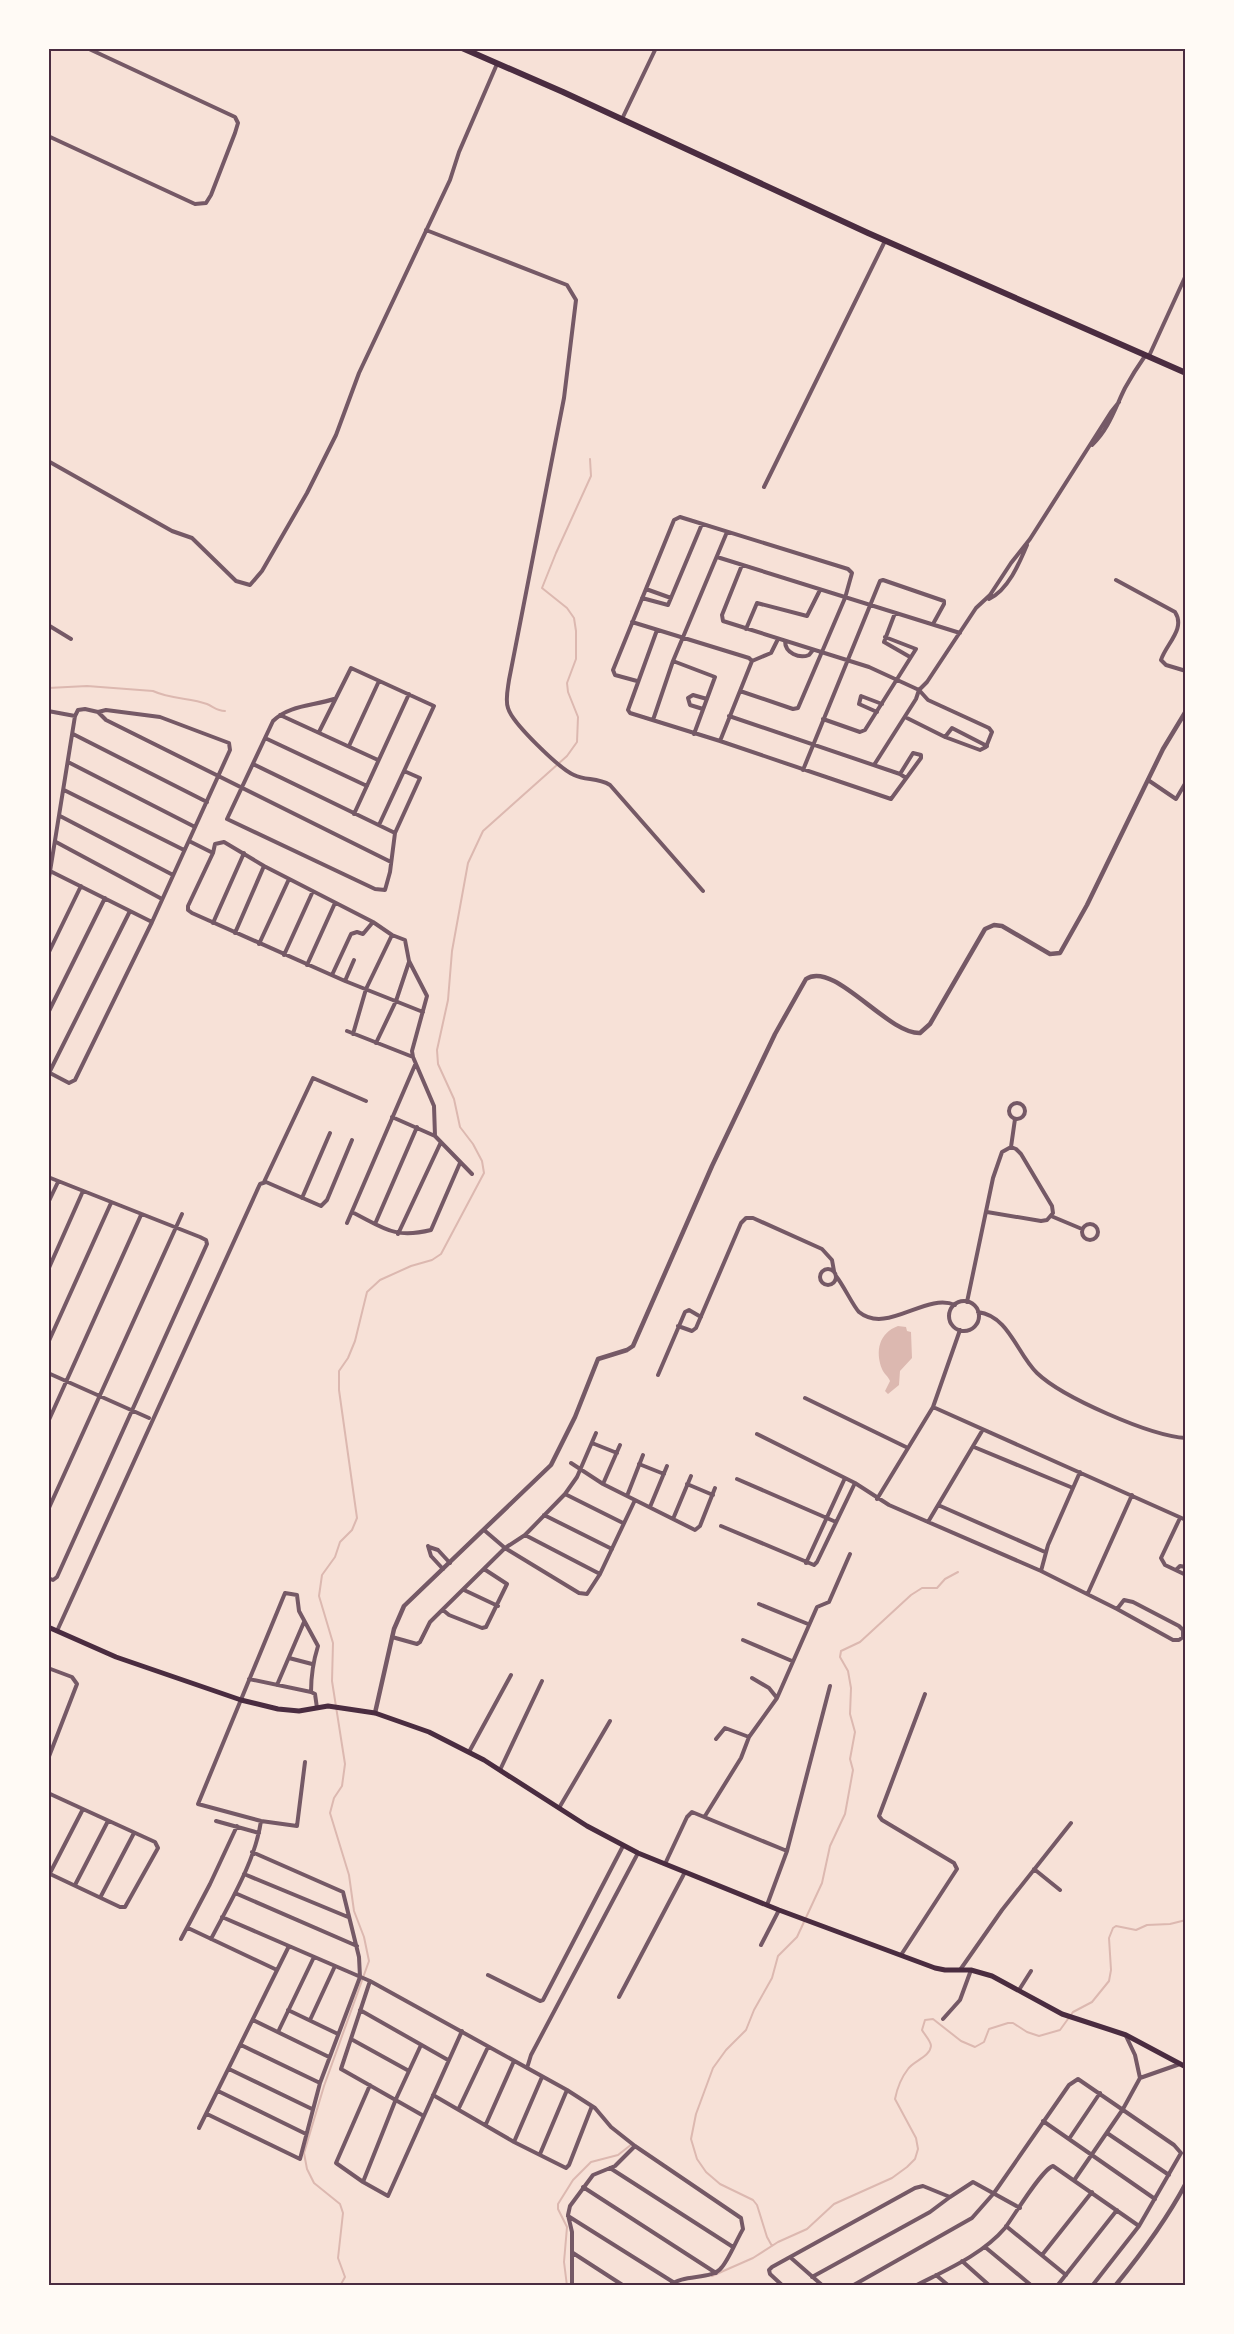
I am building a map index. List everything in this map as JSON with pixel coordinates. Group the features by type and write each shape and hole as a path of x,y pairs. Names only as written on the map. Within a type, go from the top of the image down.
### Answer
{"main road":[{"path":"464,48 477,51 497,64 885,240 1186,373"},
{"path":"48,1627 116,1657 241,1700 278,1709 299,1711 328,1706 341,1707 375,1713 429,1732 500,1770 622,1846 779,1910 940,1970 970,1970 992,1976 1062,2014 1126,2036 1184,2065"}],"street":[{"path":"48,136 195,204 203,204 209,199 235,133 237,120 230,114 87,48"},
{"path":"622,120 656,48"},
{"path":"48,462 172,531 192,538 236,582 250,585 262,571 307,493 336,435 359,373 450,180 459,152 497,64"},
{"path":"426,230 567,285 576,300 564,398 508,680 507,707 522,729 562,768 575,776 596,778 610,785 703,891"},
{"path":"764,488 885,240"},
{"path":"874,765 905,717 919,690 926,684 976,608 985,600 1030,539 1119,402 1126,386 1147,356 1186,275"},
{"path":"637,681 616,676 613,672 675,519 680,518 848,569 853,575 797,709 740,691"},
{"path":"642,598 666,606 702,524"},
{"path":"653,720 682,638 727,532"},
{"path":"717,557 960,633"},
{"path":"742,566 722,617 726,622 868,667 919,690 928,700 991,729 987,746 980,750 945,737 905,717"},
{"path":"803,770 879,583 883,580 944,601 933,624"},
{"path":"1116,580 1175,612 1178,617 1178,627 1161,660 1166,665 1186,671"},
{"path":"646,589 671,598"},
{"path":"746,629 757,603 807,616 820,590"},
{"path":"895,613 885,637 885,645 910,657"},
{"path":"632,622 749,658 752,661"},
{"path":"48,625 71,639"},
{"path":"657,630 628,711 891,799 921,758 920,754 912,754 900,774"},
{"path":"823,719 862,732 915,651 915,647 885,637"},
{"path":"720,741 752,661 771,653 778,639"},
{"path":"785,641 788,651 801,657 809,655 813,650"},
{"path":"673,661 716,677 694,734"},
{"path":"319,732 351,668 434,706 379,825"},
{"path":"349,746 379,681"},
{"path":"354,814 409,694"},
{"path":"703,709 690,705 688,698 693,695 707,699"},
{"path":"877,712 859,704 859,698 863,695 882,704"},
{"path":"334,699 290,710 280,714 273,721 227,819 378,890 385,890 395,833 420,778 404,771"},
{"path":"48,884 75,716 78,710 98,712 106,710 160,717 227,742 231,748 152,922 75,1080 69,1083 48,1072 130,911"},
{"path":"48,711 75,716"},
{"path":"375,1713 392,1637 397,1619 404,1606 551,1465 575,1417 598,1359 633,1346 712,1167 775,1034 806,979 812,975 820,975 858,995 892,1023 909,1031 920,1032 930,1024 986,929 994,925 1002,926 1050,954 1060,953 1087,905 1162,749 1186,711"},
{"path":"98,712 106,720 391,862"},
{"path":"280,714 378,760"},
{"path":"729,716 906,778"},
{"path":"945,737 952,728 987,746"},
{"path":"73,734 207,802"},
{"path":"265,738 366,786"},
{"path":"68,762 195,827"},
{"path":"253,764 395,833"},
{"path":"1148,780 1176,799 1186,782"},
{"path":"64,790 184,850"},
{"path":"60,816 173,875"},
{"path":"189,841 213,853"},
{"path":"56,842 162,899"},
{"path":"423,1012 307,965 188,910 213,853 214,844 224,842 264,866 405,940 409,961 427,996 423,1012 412,1051 415,1065 434,1106 435,1136"},
{"path":"213,922 244,853"},
{"path":"235,933 264,866"},
{"path":"49,870 152,922"},
{"path":"259,944 289,879"},
{"path":"48,954 81,886"},
{"path":"284,955 313,891"},
{"path":"48,1013 105,898"},
{"path":"307,965 335,903"},
{"path":"332,975 351,934 357,932 363,934 373,922"},
{"path":"353,1034 366,989 392,935"},
{"path":"345,981 354,960"},
{"path":"376,1043 396,1001 409,961"},
{"path":"347,1031 413,1057"},
{"path":"347,1223 415,1065"},
{"path":"57,1631 258,1188 264,1182 313,1078 366,1101"},
{"path":"1018,1103 1024,1107 1025,1112 1022,1118 1015,1119 1009,1114 1009,1110 1013,1104 1018,1103"},
{"path":"392,1117 435,1136 471,1174"},
{"path":"1011,1147 1015,1119"},
{"path":"375,1224 417,1127"},
{"path":"303,1198 330,1133"},
{"path":"264,1182 319,1206 323,1205 352,1140"},
{"path":"398,1234 441,1142"},
{"path":"967,1302 993,1178 1001,1155 1005,1149 1011,1147 1018,1151 1053,1211 1051,1216 1041,1221 987,1212"},
{"path":"352,1212 398,1234 414,1234 431,1230 460,1162"},
{"path":"48,1177 200,1237 207,1242 57,1577 53,1580 48,1578"},
{"path":"48,1203 58,1182"},
{"path":"48,1270 83,1191"},
{"path":"48,1343 111,1203"},
{"path":"48,1510 182,1214"},
{"path":"48,1422 141,1215"},
{"path":"1051,1216 1082,1229"},
{"path":"678,1326 692,1332 696,1328 741,1223 746,1218 753,1218 822,1249 832,1260 836,1276 847,1290 856,1309 871,1317 886,1317 940,1303 955,1305 967,1302 975,1306 978,1312 979,1319 974,1327 969,1330 960,1330 950,1320 951,1310 955,1305"},
{"path":"1086,1225 1092,1225 1097,1228 1098,1234 1094,1239 1088,1240 1083,1236 1082,1229 1086,1225"},
{"path":"834,1271 828,1268 823,1270 819,1275 821,1281 826,1285 832,1284 836,1276"},
{"path":"658,1375 678,1326 687,1311 701,1317"},
{"path":"978,1312 986,1314 1002,1325 1032,1368 1055,1386 1142,1428 1164,1435 1186,1438"},
{"path":"878,1498 933,1407 960,1330"},
{"path":"48,1373 149,1418"},
{"path":"805,1398 908,1448"},
{"path":"933,1407 982,1431 1186,1520"},
{"path":"928,1522 982,1431"},
{"path":"392,1637 419,1644 430,1622 565,1494 596,1433"},
{"path":"757,1434 845,1478 878,1498 1088,1593 1173,1640 1183,1637 1183,1630 1179,1626 1133,1602 1121,1601 1117,1609"},
{"path":"592,1443 617,1453"},
{"path":"603,1484 620,1445"},
{"path":"974,1447 1073,1488"},
{"path":"627,1496 643,1455"},
{"path":"571,1463 603,1484 698,1529 715,1488"},
{"path":"639,1464 664,1474"},
{"path":"650,1507 667,1466"},
{"path":"1041,1571 1045,1552 1080,1472"},
{"path":"674,1519 691,1476"},
{"path":"806,1563 845,1478"},
{"path":"737,1479 836,1522"},
{"path":"687,1484 712,1495"},
{"path":"721,1526 813,1565 817,1562 855,1484"},
{"path":"565,1494 623,1523"},
{"path":"1088,1593 1132,1495"},
{"path":"484,1530 506,1548 584,1594 590,1592 600,1574 635,1500"},
{"path":"938,1505 1045,1552"},
{"path":"544,1515 612,1549"},
{"path":"1180,1518 1161,1558 1165,1565 1186,1575"},
{"path":"525,1534 600,1574"},
{"path":"443,1569 431,1556 428,1546 438,1550 450,1563"},
{"path":"705,1816 741,1758 748,1737 777,1698 808,1624 817,1607 829,1602 850,1554"},
{"path":"1176,1570 1180,1566 1186,1567"},
{"path":"443,1610 449,1615 482,1628 488,1625 507,1584 484,1569"},
{"path":"464,1590 498,1606"},
{"path":"305,1762 297,1826 261,1821 198,1804 285,1593 297,1595 299,1611 318,1646 312,1664 311,1692"},
{"path":"759,1605 808,1624"},
{"path":"277,1684 304,1622"},
{"path":"743,1640 792,1661"},
{"path":"289,1658 312,1664"},
{"path":"48,1668 69,1675 75,1680 77,1689 48,1759"},
{"path":"469,1752 511,1675"},
{"path":"752,1678 769,1688 777,1698"},
{"path":"249,1679 311,1692 315,1694 317,1708"},
{"path":"500,1770 542,1681"},
{"path":"767,1905 787,1851 830,1686"},
{"path":"901,1955 957,1869 954,1863 879,1816 925,1694"},
{"path":"560,1808 610,1721"},
{"path":"716,1739 725,1728 748,1737"},
{"path":"48,1793 83,1809 134,1833 155,1842 158,1845 158,1850 126,1907 120,1907 49,1873 83,1809"},
{"path":"665,1864 687,1816 692,1812 787,1851"},
{"path":"75,1885 108,1821"},
{"path":"216,1821 259,1833"},
{"path":"211,1939 244,1874 261,1821"},
{"path":"960,1970 987,1929 1071,1823"},
{"path":"181,1940 237,1826"},
{"path":"101,1896 134,1833"},
{"path":"488,1975 543,2001 622,1846"},
{"path":"207,2114 300,2159 320,2082 361,1977 357,1946 348,1917 346,1898 340,1890 252,1852"},
{"path":"526,2068 638,1853"},
{"path":"1034,1869 1060,1890"},
{"path":"619,1997 685,1872"},
{"path":"244,1874 348,1917"},
{"path":"235,1893 357,1946"},
{"path":"761,1945 779,1910"},
{"path":"222,1917 369,1981 567,2090 591,2106 611,2127 635,2146 741,2218 743,2229 723,2267 716,2272 673,2282 669,2286"},
{"path":"188,1928 277,1970"},
{"path":"200,2128 289,1946"},
{"path":"278,2032 314,1957"},
{"path":"310,2020 335,1966"},
{"path":"943,2019 960,2000 970,1970"},
{"path":"1019,1990 1031,1971"},
{"path":"369,1981 341,2069 422,2115"},
{"path":"288,2010 338,2034"},
{"path":"360,2010 448,2060"},
{"path":"253,2020 329,2057"},
{"path":"370,2085 336,2162 337,2165 363,2182 385,2195 390,2195 422,2115 462,2031"},
{"path":"1075,2180 1123,2109 1140,2078 1135,2055 1126,2036"},
{"path":"351,2039 409,2071"},
{"path":"241,2045 320,2082"},
{"path":"363,2182 396,2099 421,2045"},
{"path":"459,2108 488,2047"},
{"path":"486,2124 514,2061"},
{"path":"1140,2078 1184,2065"},
{"path":"229,2069 313,2109"},
{"path":"514,2142 542,2077"},
{"path":"852,2286 965,2223 994,2193 1073,2081 1082,2080 1178,2148 1181,2156 1139,2226 1092,2286"},
{"path":"540,2154 567,2090"},
{"path":"218,2091 306,2134"},
{"path":"1069,2139 1100,2093"},
{"path":"433,2095 459,2108 514,2142 567,2168 591,2106"},
{"path":"1043,2121 1155,2199"},
{"path":"1107,2133 1169,2175"},
{"path":"572,2286 572,2232 568,2215 571,2202 593,2175 622,2160 635,2146"},
{"path":"915,2286 985,2247 1006,2226 1048,2167 1053,2166 1060,2169 1139,2226"},
{"path":"610,2168 733,2247"},
{"path":"813,2277 930,2212 973,2182 1020,2208"},
{"path":"1115,2286 1149,2244 1173,2208 1186,2183"},
{"path":"783,2286 770,2274 769,2270 915,2188 923,2186 950,2197"},
{"path":"583,2187 716,2272"},
{"path":"1042,2255 1092,2192"},
{"path":"1057,2286 1117,2210"},
{"path":"568,2215 673,2282"},
{"path":"1006,2226 1066,2275"},
{"path":"985,2247 1032,2286"},
{"path":"572,2253 624,2286"},
{"path":"790,2257 823,2286"},
{"path":"962,2261 990,2286"},
{"path":"936,2275 949,2286"}],"shaded area":[{"path":"898,1326 906,1327 907,1331 911,1332 912,1358 900,1371 899,1385 888,1394 885,1391 890,1381 882,1369 879,1349 886,1333"}],"waterway":[{"path":"340,2286 345,2277 338,2258 343,2213 340,2204 314,2183 307,2169 304,2153 324,2086 369,1961 364,1937 354,1911 349,1875 330,1813 334,1798 342,1786 345,1764 332,1681 333,1643 319,1596 322,1575 335,1557 340,1542 352,1530 357,1518 339,1390 339,1371 348,1358 355,1341 367,1292 380,1280 411,1266 432,1260 441,1254 484,1173 482,1161 460,1127 454,1099 438,1064 437,1050 448,1000 452,951 468,863 483,831 567,756 577,742 578,717 568,692 567,683 576,659 574,618 567,608 542,588 591,476 590,459"},
{"path":"48,688 87,686 153,691 166,696 200,702 225,711"},
{"path":"772,2246 753,2200 720,2184 706,2172 697,2159 691,2139 696,2114 713,2068 726,2050 746,2030 772,1978 778,1956 797,1937 822,1883 830,1846 845,1814 853,1770 850,1759 855,1732 850,1714 851,1688 848,1671 840,1657 841,1651 860,1642 911,1595 922,1588 937,1588 945,1579 958,1572"},
{"path":"712,2276 753,2258 778,2242 807,2229 834,2204 892,2178 915,2159 918,2149 916,2138 895,2099 910,2066 930,2050 930,2042 922,2030 925,2020 933,2019 961,2041 975,2047 984,2042 989,2029 1008,2023 1013,2023 1039,2036 1060,2030 1073,2012 1092,2002 1109,1981 1111,1970 1109,1938 1113,1928 1116,1926 1136,1930 1147,1925 1170,1924 1186,1920"},
{"path":"567,2286 564,2262 567,2227 558,2209 558,2204 573,2180 591,2162 618,2155 632,2144"}]}
